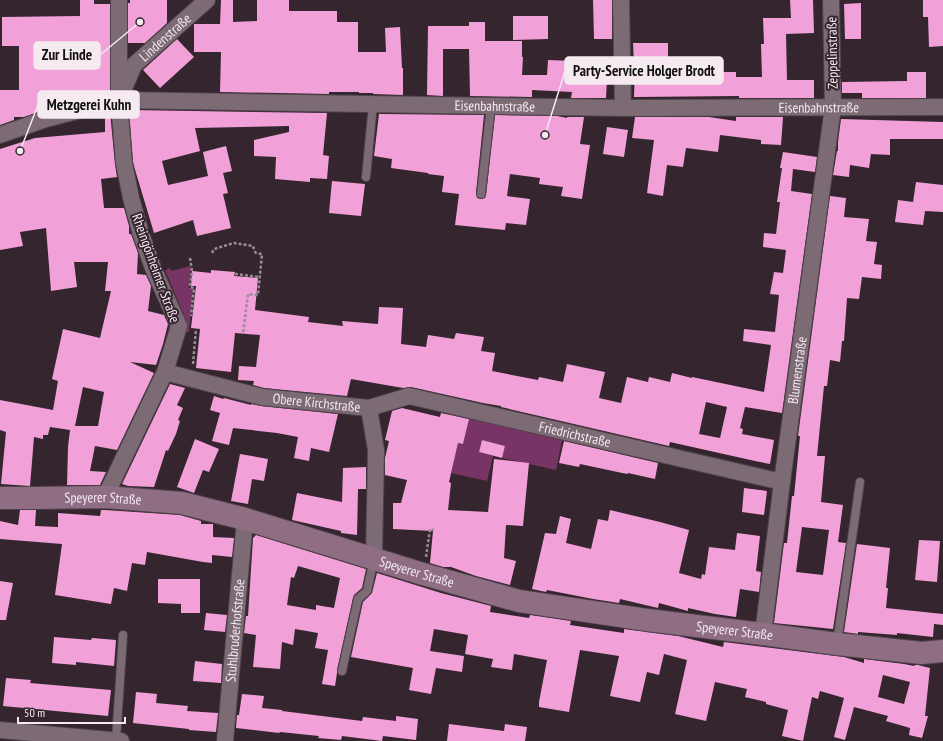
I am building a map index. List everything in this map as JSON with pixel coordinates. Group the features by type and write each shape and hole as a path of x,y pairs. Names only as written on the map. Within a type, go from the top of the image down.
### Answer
{"main road":[{"name":"Speyerer Straße","path":"0,498 104,497 182,503 245,519 423,574 519,601 647,620 837,644 922,653 943,651"}],"street":[{"name":"Rheingönheimer Straße","path":"104,497 165,372 179,326 153,268 141,234 131,198 124,164 120,100 119,0"},
{"name":"Lindenstraße","path":"120,100 134,65 207,0"},
{"path":"621,0 623,108"},
{"name":"Zeppelinstraße","path":"831,0 833,107"},
{"name":"Eisenbahnstraße","path":"0,134 46,119 120,100 623,108 943,107"},
{"name":"Blumenstraße","path":"763,634 833,107"},
{"name":"Obere Kirchstraße","path":"165,372 262,397 369,408 376,450 374,559"},
{"name":"Friedrichstraße","path":"369,408 409,396 782,482"},
{"name":"Stuhlbruderhofstraße","path":"225,741 245,519"},
{"path":"0,730 121,741"}],"lane":[{"path":"366,177 373,104"},
{"path":"481,194 492,106"},
{"path":"837,644 860,482"},
{"path":"342,672 358,599 367,591 374,559"},
{"path":"116,740 123,635"}],"path":[{"path":"212,253 214,249 234,243 253,246 256,253 262,254 258,295 248,294 243,334"},
{"path":"190,258 192,271 190,287 194,288 191,319"},
{"path":"235,274 260,277"},
{"path":"192,379 196,329"},
{"path":"423,574 430,529 434,530"}],"shaded area":[{"path":"190,266 189,288 193,288 189,332 184,332 184,315 165,270 170,268 171,271"},
{"path":"469,416 563,436 556,470 502,458 505,446 482,440 479,452 493,456 487,481 451,473 458,443 463,444"}],"building":[{"path":"80,0 94,0 94,4 110,4 110,93 44,110 24,117 14,117 14,120 0,125 0,90 19,90 19,46 2,46 2,17 80,16"},
{"path":"130,0 167,0 167,23 145,43 128,43 128,3 130,3"},
{"path":"221,0 233,0 233,22 257,21 257,0 289,0 289,11 337,11 337,22 358,22 358,52 386,52 385,28 400,27 403,95 359,92 329,92 329,94 220,92 221,52 194,52 194,24 220,24"},
{"path":"593,0 612,0 612,39 594,39"},
{"path":"790,0 813,0 814,33 786,34 787,80 814,80 814,98 739,98 739,96 634,97 635,64 633,43 668,43 668,76 700,76 700,58 719,58 719,72 736,72 736,77 762,77 761,44 764,44 763,18 791,18"},
{"path":"923,0 943,0 943,46 929,47 928,17 923,17"},
{"path":"861,3 861,39 845,39 844,4"},
{"path":"513,16 548,16 548,39 513,40"},
{"path":"469,22 485,22 485,41 522,41 522,75 547,75 548,60 595,60 594,79 607,80 606,98 571,98 572,92 532,90 532,97 470,96 469,49 443,49 443,96 427,95 428,26 469,26"},
{"path":"177,39 194,57 160,88 143,70"},
{"path":"907,72 926,72 926,98 862,98 862,93 842,93 842,82 907,81"},
{"path":"129,110 327,113 323,155 329,156 327,179 310,178 310,182 275,179 276,157 254,156 254,140 289,132 289,126 195,128 200,151 162,161 168,185 208,176 203,152 226,146 232,171 223,173 228,193 223,194 231,228 197,236 193,220 154,233 133,162"},
{"path":"110,112 117,177 101,179 104,208 124,208 129,226 129,234 131,234 138,253 137,274 146,275 151,286 148,311 164,315 168,324 163,344 156,365 130,362 154,373 117,450 95,446 90,471 106,472 100,485 67,485 70,430 50,427 48,435 43,435 43,439 34,437 30,486 1,484 6,432 0,430 0,400 53,410 58,381 52,379 63,329 100,338 111,291 105,291 108,262 74,262 77,287 51,291 46,228 20,232 23,246 0,250 0,149 35,138 105,132 105,117 93,117","holes":["83,387 104,392 98,426 75,426"]},
{"path":"379,114 484,115 476,193 477,198 481,199 485,198 486,195 495,115 557,116 567,118 584,117 580,144 590,145 582,199 561,196 563,187 539,184 540,178 510,174 507,196 530,199 526,225 506,223 505,230 455,225 459,194 442,192 444,176 391,168 392,159 374,156"},
{"path":"635,117 709,117 736,121 736,117 783,117 781,145 761,144 761,140 720,135 718,152 686,148 683,167 667,165 663,196 647,193 654,140 632,138"},
{"path":"841,119 943,122 943,139 890,139 890,155 871,154 869,168 850,165 849,177 833,175 838,151"},
{"path":"607,127 628,130 624,157 603,154"},
{"path":"783,152 817,157 815,172 793,169 791,191 812,194 782,413 745,407 740,428 743,429 742,434 774,440 770,464 670,442 669,446 501,406 411,387 403,388 351,379 347,396 264,388 253,385 254,381 238,380 239,366 256,367 260,335 235,333 231,372 196,368 200,329 191,328 196,286 191,286 192,271 211,273 211,270 235,272 234,276 258,278 255,310 309,317 308,322 343,326 342,321 378,324 379,307 403,308 401,344 426,347 428,335 454,339 456,333 484,337 481,351 495,353 492,371 538,380 539,377 563,382 567,364 605,372 599,398 621,403 627,377 648,382 649,377 670,382 672,373 764,392 771,345 743,341 744,329 775,332 779,295 770,294 774,272 783,273 786,250 763,247 764,233 776,234 780,202 777,202 782,168 780,168","holes":["706,402 727,407 720,438 699,434"]},
{"path":"332,181 365,184 361,216 329,213"},
{"path":"916,182 943,185 943,212 925,211 923,225 895,222 898,200 913,202"},
{"path":"830,196 846,198 844,217 869,219 866,241 877,242 874,264 882,265 881,279 862,277 859,299 847,298 844,341 842,341 840,362 830,360 827,386 824,386 817,456 825,456 821,502 843,505 838,542 846,543 833,629 774,623 784,543 787,543 792,496 794,496 800,436 798,436","holes":["802,527 829,530 823,575 796,572"]},
{"path":"170,384 185,388 177,405 183,408 178,420 180,421 176,434 168,451 166,450 154,487 128,486 122,484"},
{"path":"214,396 251,405 338,414 329,452 311,448 309,461 294,458 298,437 233,428 229,445 212,441 220,413 210,410"},
{"path":"402,408 440,417 441,413 469,419 463,444 458,443 449,482 451,483 448,510 488,512 494,459 529,463 523,526 506,525 504,558 516,561 510,585 476,576 451,567 443,567 430,563 433,531 393,529 393,503 401,503 407,480 385,475 385,458 389,441 385,440 392,411"},
{"path":"195,439 219,449 209,472 203,470 194,493 177,487"},
{"path":"482,440 505,446 502,458 479,452"},
{"path":"564,441 658,463 655,479 580,464 579,467 559,463"},
{"path":"240,454 268,459 264,481 252,479 248,504 231,501"},
{"path":"366,467 366,489 358,489 357,535 341,533 341,531 292,520 297,493 342,502 343,468"},
{"path":"744,488 767,491 764,515 742,512"},
{"path":"20,510 36,510 35,526 58,527 58,513 100,516 101,510 105,510 180,515 201,521 201,524 213,524 213,537 234,538 232,557 212,555 212,563 147,552 145,565 132,563 127,591 114,588 111,604 55,595 62,544 0,539 0,521 18,525"},
{"path":"610,510 689,530 679,573 701,579 702,574 705,575 709,547 735,550 737,533 760,536 756,571 761,572 759,592 740,589 736,617 688,608 688,611 659,603 658,608 620,599 619,603 547,590 546,592 532,589 545,533 556,534 560,516 571,519 566,543 591,549 598,519 608,521"},
{"path":"256,535 366,569 362,588 354,595 353,598 337,670 335,686 322,684 328,650 315,648 318,633 295,629 293,645 282,642 280,669 253,667 256,635 244,633 246,616 248,616 253,538","holes":["298,566 340,578 334,608 316,605 316,610 287,605 291,577 294,578"]},
{"path":"919,540 940,541 937,582 915,580"},
{"path":"857,544 890,548 886,588 888,588 886,608 943,614 943,625 934,624 933,637 897,633 897,635 858,632 858,634 844,632"},
{"path":"377,573 441,593 491,606 490,612 529,618 530,615 571,621 570,625 624,633 624,629 678,636 723,647 724,642 844,657 864,663 864,659 914,666 918,665 930,668 925,716 928,716 922,738 909,735 910,728 886,721 888,716 854,707 845,740 834,737 844,698 820,691 818,699 812,697 803,741 782,736 788,710 766,704 766,702 745,697 747,689 715,682 706,721 675,714 687,660 664,654 659,675 647,672 640,702 610,696 619,656 580,650 569,712 539,707 547,660 514,654 512,670 491,667 493,659 465,654 468,635 434,629 430,651 464,656 462,672 436,668 431,694 409,690 413,668 351,657 363,602 372,593","holes":["883,675 910,682 904,704 878,697"]},
{"path":"158,579 200,579 200,613 181,613 181,604 158,603"},
{"path":"0,581 13,583 6,620 0,620"},
{"path":"206,613 227,615 225,632 204,630"},
{"path":"54,637 91,640 92,638 116,640 114,666 76,662 76,665 52,663"},
{"path":"195,661 222,664 221,683 193,681"},
{"path":"6,678 31,680 30,683 111,690 108,716 3,706"},
{"path":"136,692 157,694 156,703 188,706 187,711 218,713 216,732 133,723"},
{"path":"242,694 264,696 262,708 282,711 362,721 363,717 396,721 396,716 418,719 416,740 383,736 382,741 342,736 341,740 318,738 319,736 236,728 237,715 239,715"},
{"path":"449,724 504,731 505,724 527,727 525,741 447,741"}],"place":[{"name":"Zur Linde","path":"140,22"},
{"name":"Party-Service Holger Brodt","path":"545,135"},
{"name":"Metzgerei Kuhn","path":"20,151"}]}
